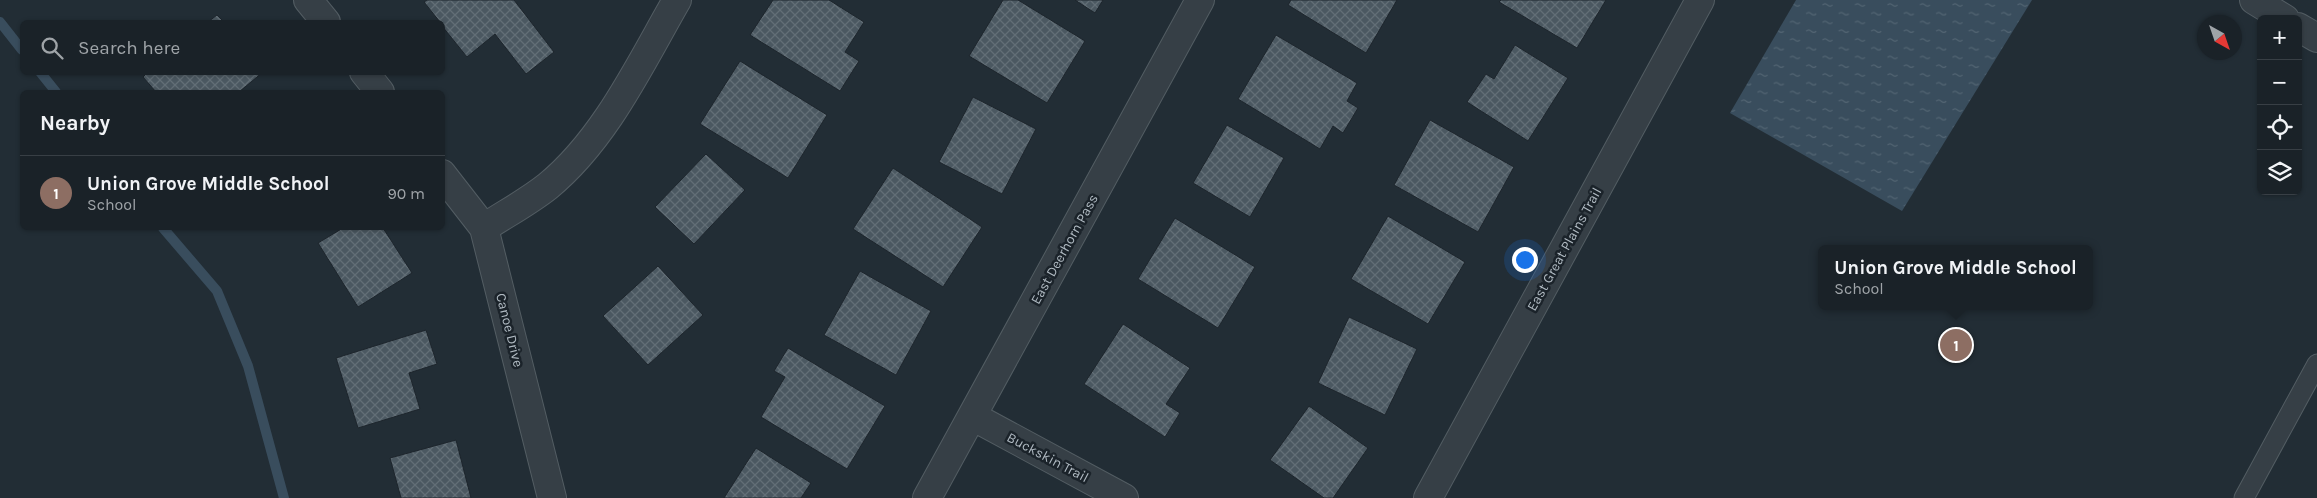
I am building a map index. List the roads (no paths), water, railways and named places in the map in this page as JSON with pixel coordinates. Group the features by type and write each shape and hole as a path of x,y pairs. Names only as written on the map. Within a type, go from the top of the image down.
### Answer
{"street":[{"path":"308,0 324,20"},
{"path":"484,228 548,186 586,148 621,97 677,0"},
{"name":"East Deerhorn Pass","path":"927,498 1200,0"},
{"name":"East Great Plains Trail","path":"1428,498 1700,0"},
{"path":"2254,0 2278,15"},
{"path":"2302,29 2317,38"},
{"path":"366,75 378,90"},
{"name":"Canoe Drive","path":"445,178 484,228 552,498"},
{"name":"Buckskin Trail","path":"972,416 1124,498"}],"lane":[{"path":"2244,498 2317,364"}],"water":[{"path":"1796,0 2032,0 1902,211 1730,113"}],"waterway":[{"path":"0,22 20,47"},
{"path":"42,75 54,90"},
{"path":"165,230 217,291 248,366 284,498"}],"place":[{"name":"Union Grove Middle School","path":"1956,345"}]}
